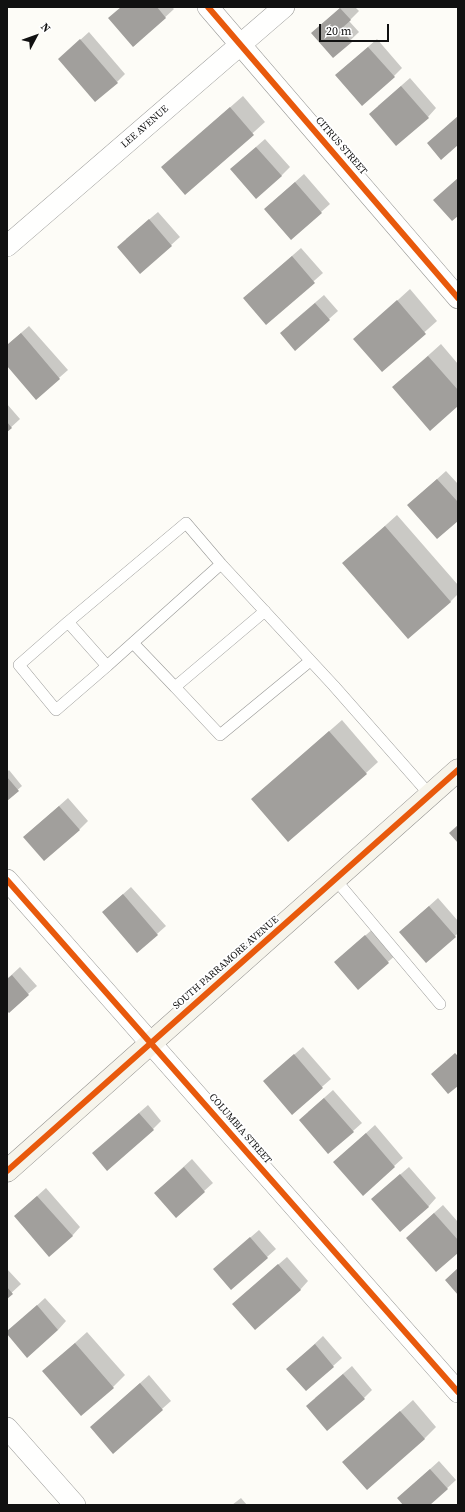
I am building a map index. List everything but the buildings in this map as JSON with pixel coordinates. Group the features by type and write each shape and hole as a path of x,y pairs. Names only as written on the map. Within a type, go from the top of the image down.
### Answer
{"street":[{"name":"CITRUS STREET","path":"208,7 458,298"},
{"name":"LEE AVENUE","path":"7,246 284,7"},
{"name":"SOUTH PARRAMORE AVENUE","path":"7,1170 458,770"},
{"name":"COLUMBIA STREET","path":"7,880 458,1392"},
{"path":"7,1428 75,1505"}],"lane":[{"path":"221,564 56,710 19,665 186,523 221,564 310,660 430,795"},
{"path":"176,687 265,611"},
{"path":"68,622 107,666"},
{"path":"133,643 220,735 310,660"},
{"path":"335,879 440,1004"}],"cycle path":[{"path":"208,7 458,298"},
{"path":"7,1171 458,770"},
{"path":"7,880 458,1392"}]}
